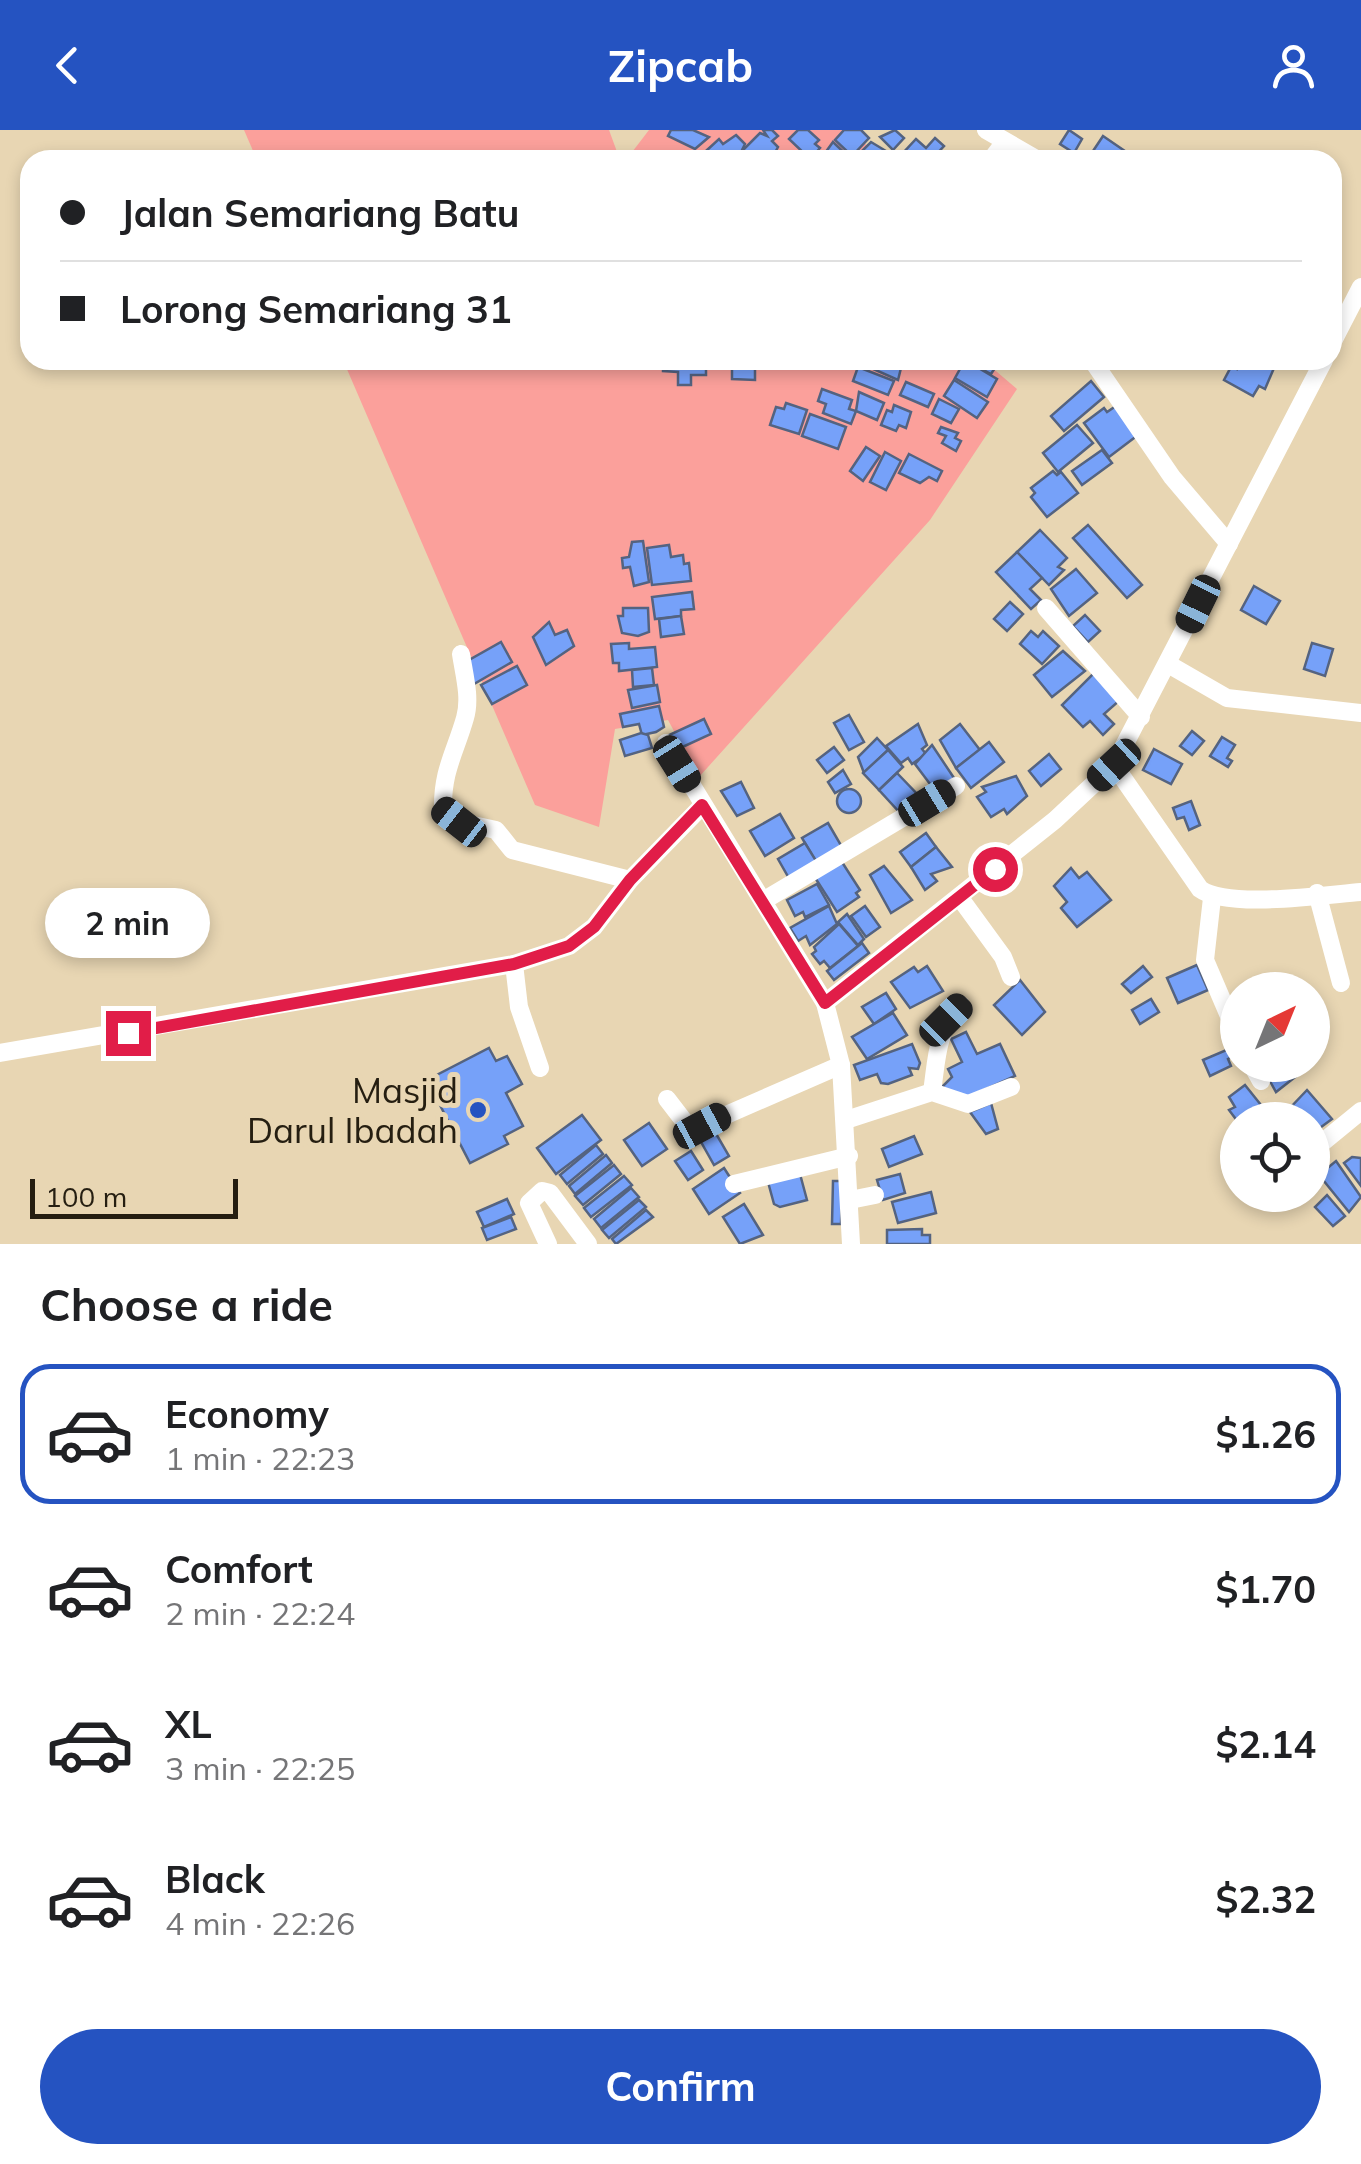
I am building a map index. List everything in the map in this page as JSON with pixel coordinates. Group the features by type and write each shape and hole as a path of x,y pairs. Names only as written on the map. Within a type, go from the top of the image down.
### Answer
{"street":[{"path":"986,130 1018,150"},
{"path":"999,150 1004,143"},
{"path":"1342,323 1361,286"},
{"path":"1099,370 1172,477 1229,544"},
{"path":"825,1003 960,898 1114,765 1319,370"},
{"path":"1046,608 1142,717"},
{"path":"461,654 466,717 442,785 442,810 459,822 496,830 512,850 630,880"},
{"path":"1168,664 1227,698 1361,713"},
{"path":"666,742 825,1003 841,1064 851,1244"},
{"path":"1114,765 1200,889 1212,898 1234,902 1361,892"},
{"path":"763,901 956,786"},
{"path":"0,1053 514,964 569,946 594,927 630,880 702,805"},
{"path":"1317,893 1341,983"},
{"path":"960,898 1003,957 1012,977"},
{"path":"1212,898 1205,960 1220,995"},
{"path":"514,964 519,1007 540,1068"},
{"path":"932,1092 938,1039 946,1020 961,1006"},
{"path":"667,1100 687,1125 702,1126 841,1064"},
{"path":"846,1120 932,1092 968,1104 1011,1087"},
{"path":"1330,1136 1361,1111"},
{"path":"734,1184 848,1156"},
{"path":"548,1244 529,1204 542,1191 550,1194 588,1244"},
{"path":"850,1200 876,1195"}],"shaded area":[{"path":"244,130 609,130 616,150 253,150"},
{"path":"649,130 851,130 872,150 634,150"},
{"path":"347,370 995,370 1017,389 930,520 699,777 668,720 615,729 599,827 535,805"}],"building":[{"path":"671,130 693,130 709,137 695,149 668,136"},
{"path":"763,130 772,130 778,136 772,141 776,150 743,150 760,133 767,136"},
{"path":"798,130 808,130 819,140 815,144 820,148 801,150 789,139"},
{"path":"844,130 861,130 869,138 858,150 846,150 835,140"},
{"path":"895,130 904,138 893,150 880,137"},
{"path":"1069,130 1082,139 1076,150 1060,144"},
{"path":"736,135 745,144 742,150 707,150 719,139 723,144"},
{"path":"1103,136 1123,150 1094,150"},
{"path":"935,138 944,146 940,150 906,150 916,139 926,148"},
{"path":"871,142 884,150 863,150"},
{"path":"706,370 706,375 691,375 691,385 678,385 678,372 663,371"},
{"path":"732,370 755,370 755,380 732,379"},
{"path":"857,370 866,370 894,381 888,395 853,381"},
{"path":"876,370 900,370 898,380"},
{"path":"959,370 982,370 997,379 987,397 955,378"},
{"path":"1229,370 1273,370 1265,389 1259,386 1253,396 1224,380"},
{"path":"954,380 988,402 977,418 944,396"},
{"path":"1091,381 1104,397 1064,431 1051,416"},
{"path":"906,382 934,394 928,407 900,395"},
{"path":"822,389 852,400 849,409 856,411 851,424 823,413 826,404 818,401"},
{"path":"859,392 884,403 877,420 856,411"},
{"path":"939,399 959,409 951,423 932,414"},
{"path":"786,403 807,410 799,434 770,425 776,407 784,409"},
{"path":"894,405 911,412 906,428 899,425 896,431 881,425 887,410 892,412"},
{"path":"1116,406 1138,435 1109,457 1084,423 1104,408 1107,412"},
{"path":"810,414 846,427 838,449 802,436"},
{"path":"1077,425 1093,443 1058,472 1043,453"},
{"path":"941,427 958,433 955,438 961,441 956,451 942,443 946,436 938,433"},
{"path":"866,447 880,456 863,481 850,471"},
{"path":"1102,450 1112,463 1082,485 1072,471"},
{"path":"885,452 901,461 886,490 870,482"},
{"path":"909,454 942,471 937,481 929,477 920,483 899,473"},
{"path":"1053,471 1057,475 1061,472 1078,493 1047,517 1031,497 1035,493 1031,488"},
{"path":"1088,525 1142,585 1127,598 1073,538"},
{"path":"1040,530 1067,558 1058,567 1064,570 1049,585 1017,552"},
{"path":"643,541 649,582 634,586 630,567 623,568 622,558 629,557 632,542"},
{"path":"669,545 671,557 683,555 684,564 689,563 691,581 652,585 647,548"},
{"path":"1017,552 1042,578 1030,589 1041,600 1031,609 996,572"},
{"path":"1076,569 1097,593 1069,616 1051,589"},
{"path":"1254,586 1280,601 1266,624 1241,610"},
{"path":"692,592 694,609 681,610 681,616 655,619 652,597"},
{"path":"1010,602 1023,614 1007,631 994,619"},
{"path":"623,608 648,608 649,632 638,636 622,633 618,616 623,616"},
{"path":"1085,615 1100,631 1088,642 1073,626"},
{"path":"681,616 684,634 661,637 659,619"},
{"path":"549,622 555,635 567,630 574,646 546,665 533,637"},
{"path":"1031,631 1038,637 1043,631 1059,646 1042,664 1020,644"},
{"path":"501,642 512,662 474,684 462,664"},
{"path":"629,643 629,649 655,647 657,667 619,671 619,663 613,663 611,644"},
{"path":"1312,643 1333,649 1325,676 1304,669"},
{"path":"1063,651 1085,671 1052,697 1034,675"},
{"path":"517,666 527,685 492,704 481,685"},
{"path":"652,668 654,685 633,687 632,670"},
{"path":"1094,673 1120,700 1104,714 1114,724 1103,735 1090,721 1083,727 1062,705"},
{"path":"657,685 660,702 632,708 628,690"},
{"path":"659,706 664,727 656,732 642,735 639,724 623,727 620,714"},
{"path":"849,715 864,742 849,750 834,723"},
{"path":"704,719 711,734 676,750 669,735"},
{"path":"918,724 927,745 922,749 926,754 912,764 908,758 901,763 886,746"},
{"path":"960,724 980,750 956,768 940,740"},
{"path":"1192,731 1204,741 1192,755 1180,746"},
{"path":"641,733 648,735 652,748 625,756 620,740"},
{"path":"1222,737 1235,745 1227,758 1232,761 1228,767 1210,756"},
{"path":"877,738 888,750 864,773 858,757"},
{"path":"989,742 1004,762 971,788 956,768"},
{"path":"932,745 954,778 936,792 915,764"},
{"path":"834,747 844,760 827,773 817,760"},
{"path":"1154,749 1182,764 1171,784 1143,770"},
{"path":"888,750 903,767 879,790 863,773"},
{"path":"1049,754 1061,769 1041,786 1029,771"},
{"path":"843,770 851,784 835,793 828,782"},
{"path":"897,773 920,797 901,814 879,790"},
{"path":"1016,776 1027,796 1007,814 1004,809 991,817 977,797 986,792 982,787"},
{"path":"741,782 754,808 737,816 721,791"},
{"path":"849,789 858,792 858,810 849,813 840,810 837,801 840,792"},
{"path":"1191,801 1200,825 1189,830 1184,817 1177,819 1173,808"},
{"path":"780,814 794,838 765,856 750,831"},
{"path":"828,823 842,847 816,862 802,838"},
{"path":"926,833 936,847 911,867 900,852"},
{"path":"805,843 818,864 790,880 778,859"},
{"path":"936,847 952,867 931,874 937,881 925,890 911,867"},
{"path":"840,859 860,890 856,893 859,897 837,912 814,876"},
{"path":"884,866 912,900 891,913 870,875"},
{"path":"1071,868 1079,878 1087,872 1111,900 1077,927 1061,908 1067,902 1054,886"},
{"path":"817,884 829,905 805,917 803,912 795,916 787,900"},
{"path":"829,906 837,924 810,945 806,936 798,941 790,928"},
{"path":"865,906 880,927 866,937 851,916"},
{"path":"847,914 864,939 858,945 838,922"},
{"path":"839,924 858,946 830,968 812,954 816,951 814,947"},
{"path":"862,943 869,953 834,980 827,971"},
{"path":"1197,965 1208,990 1178,1003 1167,978"},
{"path":"927,966 943,991 910,1008 891,982 914,967 918,972"},
{"path":"1143,966 1152,977 1131,993 1122,984"},
{"path":"1020,980 1045,1012 1022,1035 994,1005"},
{"path":"886,993 896,1009 874,1024 862,1007"},
{"path":"1151,999 1159,1012 1140,1024 1132,1010"},
{"path":"893,1013 907,1035 867,1059 852,1037"},
{"path":"966,1032 977,1054 1000,1044 1015,1076 962,1100 941,1088 952,1077 948,1069 962,1062 951,1039"},
{"path":"912,1044 920,1063 918,1069 909,1068 912,1075 888,1084 881,1083 877,1074 860,1080 854,1065"},
{"name":"Masjid Darul Ibadah","path":"489,1048 496,1061 507,1056 522,1084 506,1093 523,1126 504,1136 508,1144 470,1163 427,1080"},
{"path":"1220,1053 1220,1071 1210,1076 1203,1060"},
{"path":"1270,1082 1289,1082 1276,1092"},
{"path":"1245,1085 1259,1102 1232,1102 1229,1097"},
{"path":"1307,1090 1317,1102 1296,1102"},
{"path":"991,1103 998,1129 986,1134 970,1112"},
{"path":"582,1115 601,1140 556,1174 537,1148"},
{"path":"649,1123 667,1149 642,1166 624,1140"},
{"path":"711,1125 729,1156 714,1165 696,1133"},
{"path":"914,1136 922,1154 889,1167 882,1149"},
{"path":"596,1145 603,1154 567,1184 560,1175"},
{"path":"691,1151 703,1170 688,1180 675,1161"},
{"path":"606,1155 612,1163 575,1194 569,1186"},
{"path":"1352,1157 1361,1158 1361,1186 1344,1163"},
{"path":"1336,1161 1361,1197 1349,1212 1330,1189 1330,1166"},
{"path":"614,1165 621,1174 583,1205 575,1196"},
{"path":"724,1168 740,1193 709,1214 693,1189"},
{"path":"800,1174 807,1200 780,1207 774,1204 768,1182"},
{"path":"900,1174 905,1193 883,1200 877,1180"},
{"path":"624,1176 632,1185 591,1217 584,1208"},
{"path":"833,1181 842,1181 841,1224 832,1224"},
{"path":"631,1188 639,1197 601,1228 594,1219"},
{"path":"931,1192 936,1213 898,1223 892,1202"},
{"path":"1330,1198 1345,1216 1333,1226 1320,1212 1330,1212"},
{"path":"507,1199 514,1214 484,1227 477,1212"},
{"path":"639,1200 646,1207 609,1238 602,1230"},
{"path":"744,1204 763,1235 740,1244 723,1217"},
{"path":"646,1210 653,1217 616,1244 612,1239"},
{"path":"511,1217 516,1229 487,1240 482,1228"},
{"path":"922,1229 922,1235 930,1235 930,1244 887,1244 887,1230"}],"place":[{"name":"Masjid Darul Ibadah","path":"478,1110"}],"route":[{"path":"128,1033 514,964 569,946 594,927 630,880 702,805 825,1003 995,869"}]}
